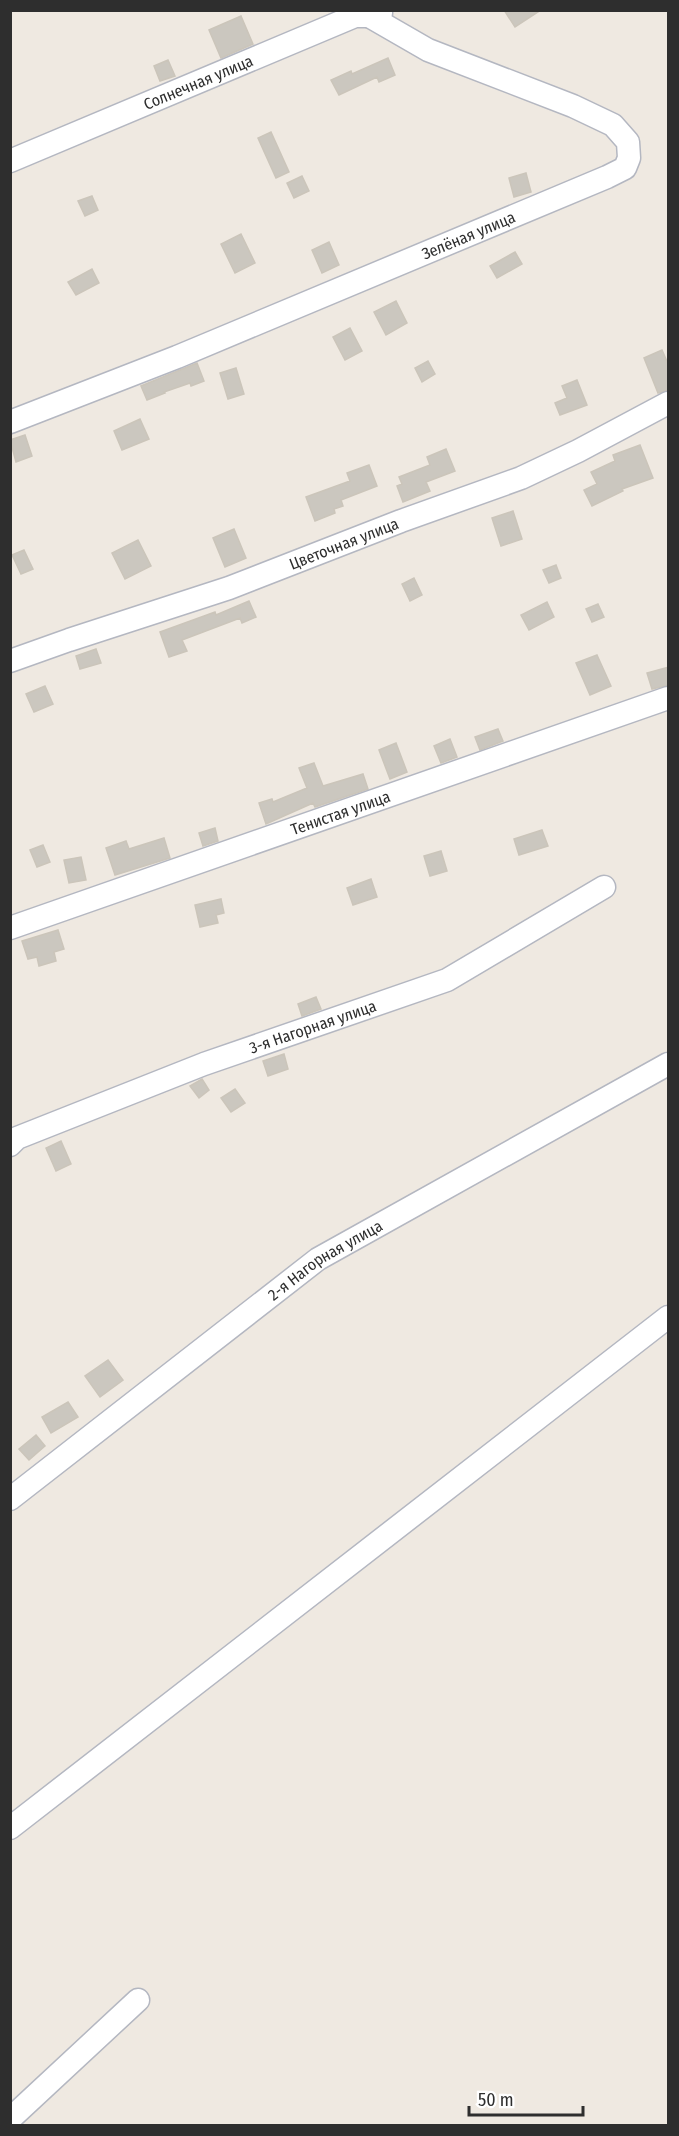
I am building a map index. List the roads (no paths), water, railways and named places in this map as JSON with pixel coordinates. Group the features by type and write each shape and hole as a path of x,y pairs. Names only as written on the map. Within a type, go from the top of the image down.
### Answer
{"street":[{"name":"Солнечная улица","path":"10,161 355,16 375,12"},
{"name":"Зелёная улица","path":"10,422 177,357 625,168 629,158 628,142 613,125 573,106 428,50 375,12"},
{"name":"Цветочная улица","path":"10,661 229,588 401,520 521,478 669,403"},
{"name":"Тенистая улица","path":"10,927 669,698"},
{"name":"3-я Нагорная улица","path":"10,1144 17,1138 204,1064 447,980 604,887"},
{"name":"2-я Нагорная улица","path":"10,1499 318,1259 669,1065"},
{"path":"10,1828 669,1317"},
{"path":"10,2119 138,2000"}]}
